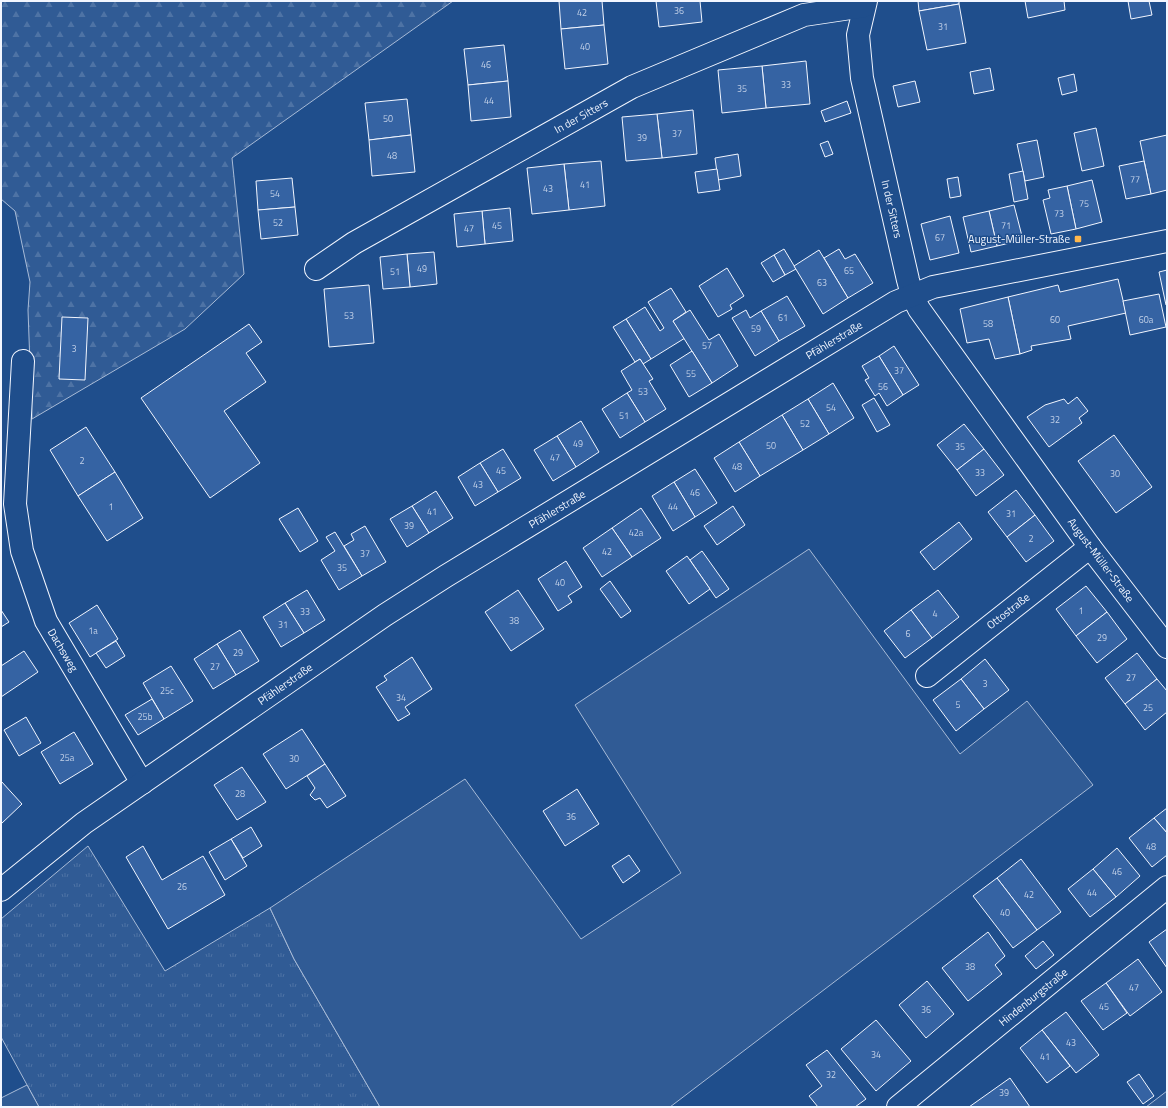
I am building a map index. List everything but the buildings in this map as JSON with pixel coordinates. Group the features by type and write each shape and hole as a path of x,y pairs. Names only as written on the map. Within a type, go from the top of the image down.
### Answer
{"street":[{"name":"In der Sitters","path":"316,269 354,243 632,87 804,14 865,3 858,35 862,78 891,209 912,294"},
{"name":"Pfählerstraße","path":"1,890 84,823 397,607 896,302 912,294 933,287 1167,241"},
{"name":"August-Müller-Straße","path":"912,294 919,310 1090,547 1167,647"},
{"name":"Dachsweg","path":"23,361 8,508 46,621 142,783"},
{"name":"Ottostraße","path":"927,676 1090,547"},
{"name":"Hindenburgstraße","path":"898,1107 1167,887"}],"green space":[{"path":"1,1 453,1 232,158 244,274 185,329 32,419 28,310 30,282 15,211 1,199"},
{"path":"88,846 165,971 270,908 294,959 380,1107 39,1107 1,1037 1,919"}],"shaded area":[{"path":"809,549 960,754 1027,701 1093,785 670,1107 380,1107 294,959 270,908 465,779 581,939 681,873 575,705"},
{"path":"27,1085 39,1107 1,1107 1,1098"},
{"path":"1167,1091 1167,1107 1146,1107"}],"place":[{"name":"August-Müller-Straße","path":"1078,239"}]}
